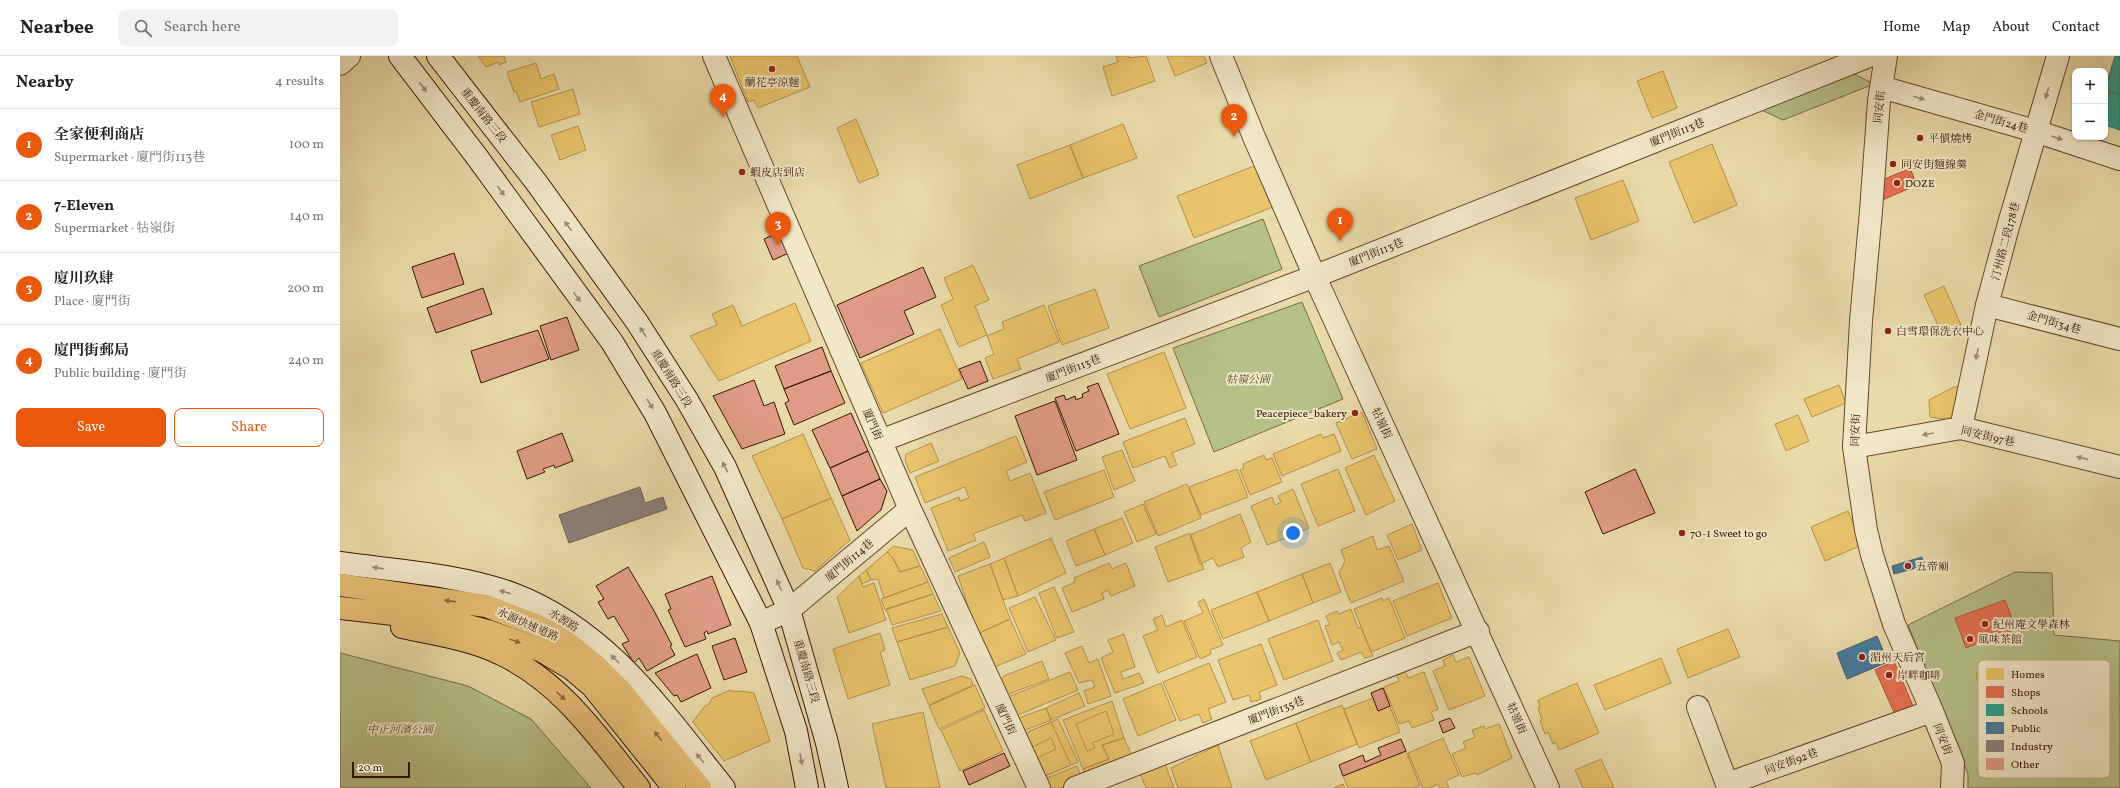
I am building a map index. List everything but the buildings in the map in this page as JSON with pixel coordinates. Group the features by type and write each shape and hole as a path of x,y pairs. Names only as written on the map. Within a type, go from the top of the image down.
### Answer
{"highway":[{"name":"水源快速道路","path":"340,585 486,606 538,626 560,637 594,664 620,690 700,788"},
{"name":"水源快速道路","path":"340,608 445,620 492,632 542,651 572,669 592,686 674,788"},
{"path":"340,613 458,640 500,653 531,670 561,695 639,788"}],"street":[{"path":"340,64 349,56"},
{"path":"400,56 477,157 612,342 671,443 761,623 796,731 807,788"},
{"name":"重慶南路三段","path":"438,56 558,212 637,322 673,378 725,467 788,610 827,743 837,788"},
{"name":"廈門街","path":"714,56 910,509 1039,788"},
{"name":"牯嶺街","path":"1221,56 1254,137 1315,276 1478,631 1548,788"},
{"name":"廈門街113巷","path":"880,441 1315,276 1869,56"},
{"name":"同安街","path":"1886,56 1881,87 1860,321 1854,447 1866,530 1872,555 1894,624 1932,711 1952,763 1952,788"},
{"name":"汀州路二段178巷","path":"1961,428 1988,304 2035,131 2058,56"},
{"name":"金門街24巷","path":"1881,87 2035,131 2120,159"},
{"name":"金門街34巷","path":"1988,304 2120,339"},
{"name":"同安街97巷","path":"1854,447 1961,428 2120,467"},
{"name":"廈門街114巷","path":"761,623 788,610 910,509"},
{"name":"水源路","path":"340,563 476,583 512,594 544,608 585,633 608,651 641,684 724,788"},
{"name":"廈門街135巷","path":"1075,788 1478,631"},
{"name":"同安街92巷","path":"1698,708 1728,784 1932,711"}],"green space":[{"path":"1846,70 1874,84 1783,120 1753,106"},
{"path":"1263,219 1282,269 1159,317 1139,266"},
{"name":"牯嶺公園","path":"1302,302 1343,399 1214,452 1173,348"},
{"path":"2015,572 2052,573 2054,635 2120,641 2120,788 1968,788 1968,774 1908,625"},
{"name":"中正河濱公園","path":"340,653 468,686 531,719 591,788 340,788"}],"place":[{"name":"蘭花亭涼麵","path":"772,69"},
{"name":"廈門街郵局","path":"723,117"},
{"name":"7-Eleven","path":"1234,137"},
{"name":"平價燒烤","path":"1920,138"},
{"name":"同安街麵線羹","path":"1893,164"},
{"name":"蝦皮店到店","path":"742,172"},
{"name":"DOZE","path":"1897,183"},
{"name":"全家便利商店","path":"1340,241"},
{"name":"廈川玖肆","path":"778,245"},
{"name":"白雪環保洗衣中心","path":"1888,331"},
{"name":"Peacepiece_bakery","path":"1355,413"},
{"name":"70-1 Sweet to go","path":"1682,533"},
{"name":"五帝廟","path":"1908,566"},
{"name":"紀州庵文學森林","path":"1985,624"},
{"name":"風味茶館","path":"1970,639"},
{"name":"湄州天后宮","path":"1862,657"},
{"name":"岸畔咖啡","path":"1889,675"}]}
